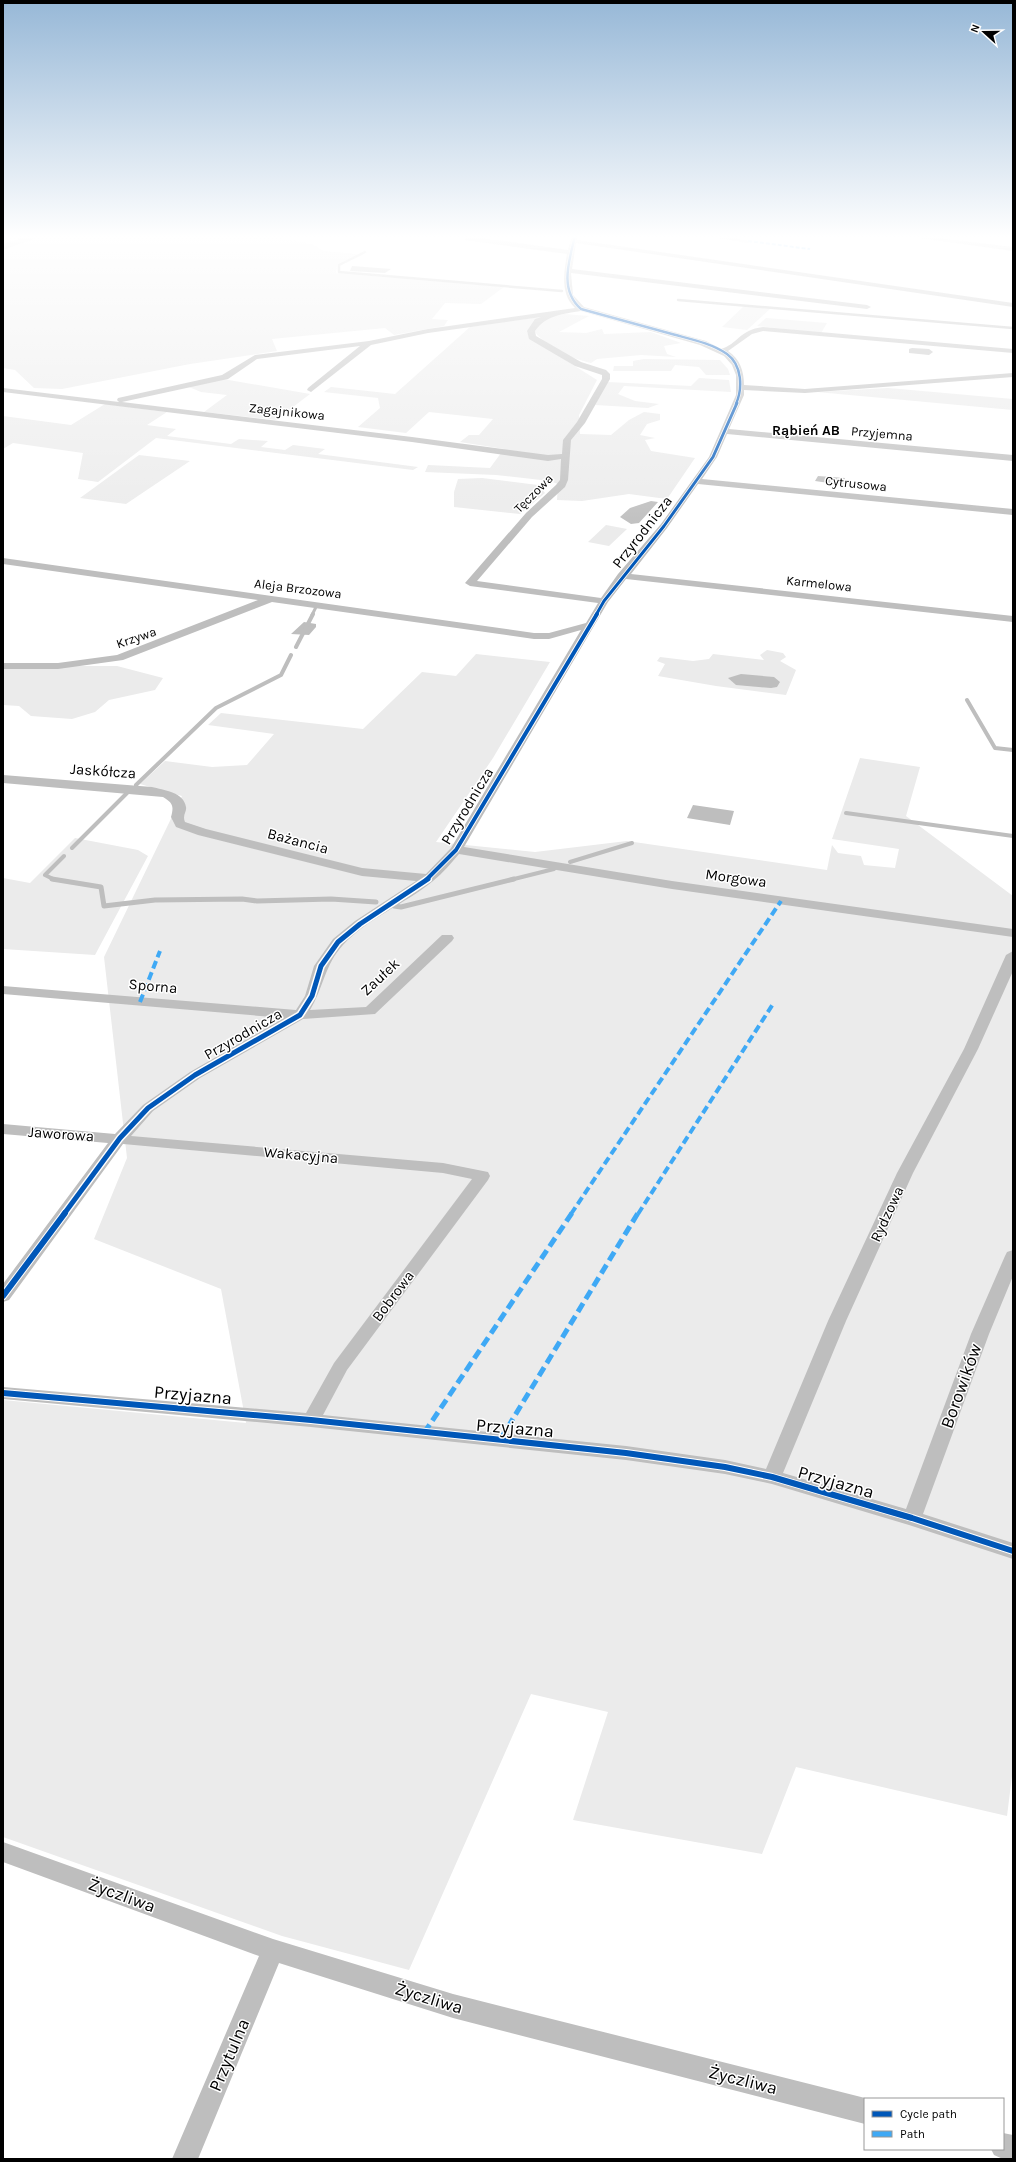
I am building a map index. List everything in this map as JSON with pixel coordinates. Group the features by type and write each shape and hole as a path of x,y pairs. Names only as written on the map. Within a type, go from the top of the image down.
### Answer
{"street":[{"path":"110,402 225,377 255,357 369,343 402,337"},
{"name":"Tęczowa","path":"532,337 578,364 606,374 606,379 587,414 567,440 564,480 560,487 529,515 470,583 604,601"},
{"name":"Przyrodnicza","path":"3,1296 120,1138 148,1108 170,1091 300,1015 312,996 321,966 338,942 360,924 428,878 456,850 604,601 622,576 664,526 713,457 736,409 741,387 740,375 736,364 721,351 680,337"},
{"path":"721,351 731,348 743,337"},
{"path":"853,337 1013,351"},
{"path":"311,390 369,343"},
{"path":"741,387 805,391 1011,376"},
{"name":"Zagajnikowa","path":"3,390 380,434 548,458 567,456"},
{"name":"Przyjemna","path":"725,431 1013,458"},
{"name":"Cytrusowa","path":"696,481 1013,512"},
{"name":"Aleja Brzozowa","path":"3,561 534,636 549,636 589,625"},
{"name":"Karmelowa","path":"622,576 1013,619"},
{"name":"Krzywa","path":"3,666 58,666 119,658 156,645 270,599"},
{"name":"Jaskółcza","path":"3,779 152,791 167,794 177,800 180,807"},
{"path":"3,792 17,780"},
{"name":"Bażancia","path":"180,807 177,817 180,824 202,832 349,870 385,875 428,878"},
{"name":"Morgowa","path":"456,850 672,886 1013,933"},
{"name":"Zaułek","path":"300,1015 370,1011 447,938"},
{"name":"Rydzowa","path":"772,1477 840,1314 905,1173 971,1048 1013,955"},
{"name":"Sporna","path":"3,990 300,1015"},
{"name":"Jaworowa","path":"3,1129 120,1138"},
{"name":"Wakacyjna","path":"120,1138 443,1168 482,1176"},
{"name":"Bobrowa","path":"311,1420 340,1367 482,1176"},
{"name":"Borowików","path":"912,1518 980,1334 1013,1256"},
{"name":"Przyjazna","path":"3,1393 311,1420 626,1453 725,1467 772,1477 912,1518 1013,1551"},
{"name":"Życzliwa","path":"3,1852 273,1950 453,2006 864,2111"},
{"name":"Przytulna","path":"184,2159 273,1950"}],"shaded area":[{"path":"3,337 294,337 272,339 277,351 190,364 62,389 34,388 15,370 3,368"},
{"path":"459,337 529,337 597,380 579,415 580,434 611,435 629,420 644,412 660,414 660,420 647,424 640,435 655,438 645,440 651,451 695,458 667,499 629,494 582,501 557,500 558,484 550,481 496,475 425,472 428,465 490,468 504,449 460,442 469,435 479,435 493,419 429,412 406,433 358,427 380,408 378,398 324,392 331,387 395,394"},
{"path":"539,337 664,337 681,343 664,346 667,354 676,357 641,355 597,359 591,363 566,355"},
{"path":"644,359 720,360 728,369 730,375 706,375 699,367 675,365 671,371 613,371 614,366 633,366 633,361"},
{"path":"699,378 729,380 731,392 624,386 618,394 635,401 659,404 648,408 595,405 607,382 691,386"},
{"path":"223,379 310,394 276,420 204,412 227,395 201,392 189,387"},
{"path":"888,388 1013,399 1013,410 817,392"},
{"path":"105,404 167,412 147,425 176,429 167,436 231,444 239,439 268,441 261,447 285,450 293,445 325,449 318,454 418,467 413,470 156,438 98,482 78,479 83,453 13,443 3,449 3,416 71,425"},
{"path":"139,455 190,461 126,504 80,498"},
{"path":"818,476 845,478 843,485 815,481"},
{"path":"482,478 538,485 545,493 520,514 454,507 454,492 458,479"},
{"path":"651,501 658,502 639,523 631,524 620,517 630,508"},
{"path":"606,525 627,529 609,546 588,542"},
{"path":"304,622 316,624 316,627 309,635 291,634"},
{"path":"767,650 783,653 786,657 780,661 796,670 786,695 716,686 658,676 665,664 657,661 660,657 693,661 709,659 713,654 764,660 760,655"},
{"path":"476,654 550,662 493,758 436,842 535,852 627,841 827,870 832,845 838,853 861,856 864,865 895,868 899,849 832,839 860,758 920,767 906,816 1013,896 1013,1768 1007,1816 796,1767 762,1854 573,1820 608,1712 531,1694 409,1970 282,1936 3,1837 3,1400 246,1423 221,1289 94,1239 127,1158 104,957 182,796 140,784 165,761 212,767 247,765 274,734 208,725 221,713 363,729 422,672 456,676"},
{"path":"3,666 117,666 163,678 155,690 109,700 95,712 72,719 31,716 19,706 3,705"},
{"path":"741,674 774,677 780,682 777,687 771,688 736,685 728,678"},
{"path":"693,805 734,811 730,825 687,818"},
{"path":"75,838 138,850 148,856 95,955 3,949 3,878 30,883"}],"waterway":[{"path":"912,351 929,352"},
{"path":"312,615 316,607"},
{"path":"296,647 313,614"},
{"path":"136,785 216,708 281,675 291,655"},
{"path":"967,700 995,748 1013,750"},
{"path":"72,848 128,792"},
{"path":"846,813 1013,836"},
{"path":"570,862 632,843"},
{"path":"53,879 45,875 64,856"},
{"path":"514,879 554,869"},
{"path":"53,879 101,887 104,906 155,900 242,899 257,901 331,899 376,902"},
{"path":"394,906 401,907 514,879"},
{"path":"510,880 514,879"}],"marked path":[{"path":"424,1433 781,901"},
{"path":"140,1002 160,951"},
{"path":"500,1440 654,1187 773,1004"}],"cycle path":[{"path":"3,1296 120,1138 148,1108 195,1075 300,1015 312,996 321,966 338,942 360,924 429,878 456,850 604,601 664,526 713,457 740,395 740,375 736,364 727,354 703,343 681,337"},
{"path":"3,1393 311,1420 626,1453 725,1467 772,1477 912,1518 1013,1551"}],"district":[{"name":"Rąbień AB","path":"806,430"}]}
